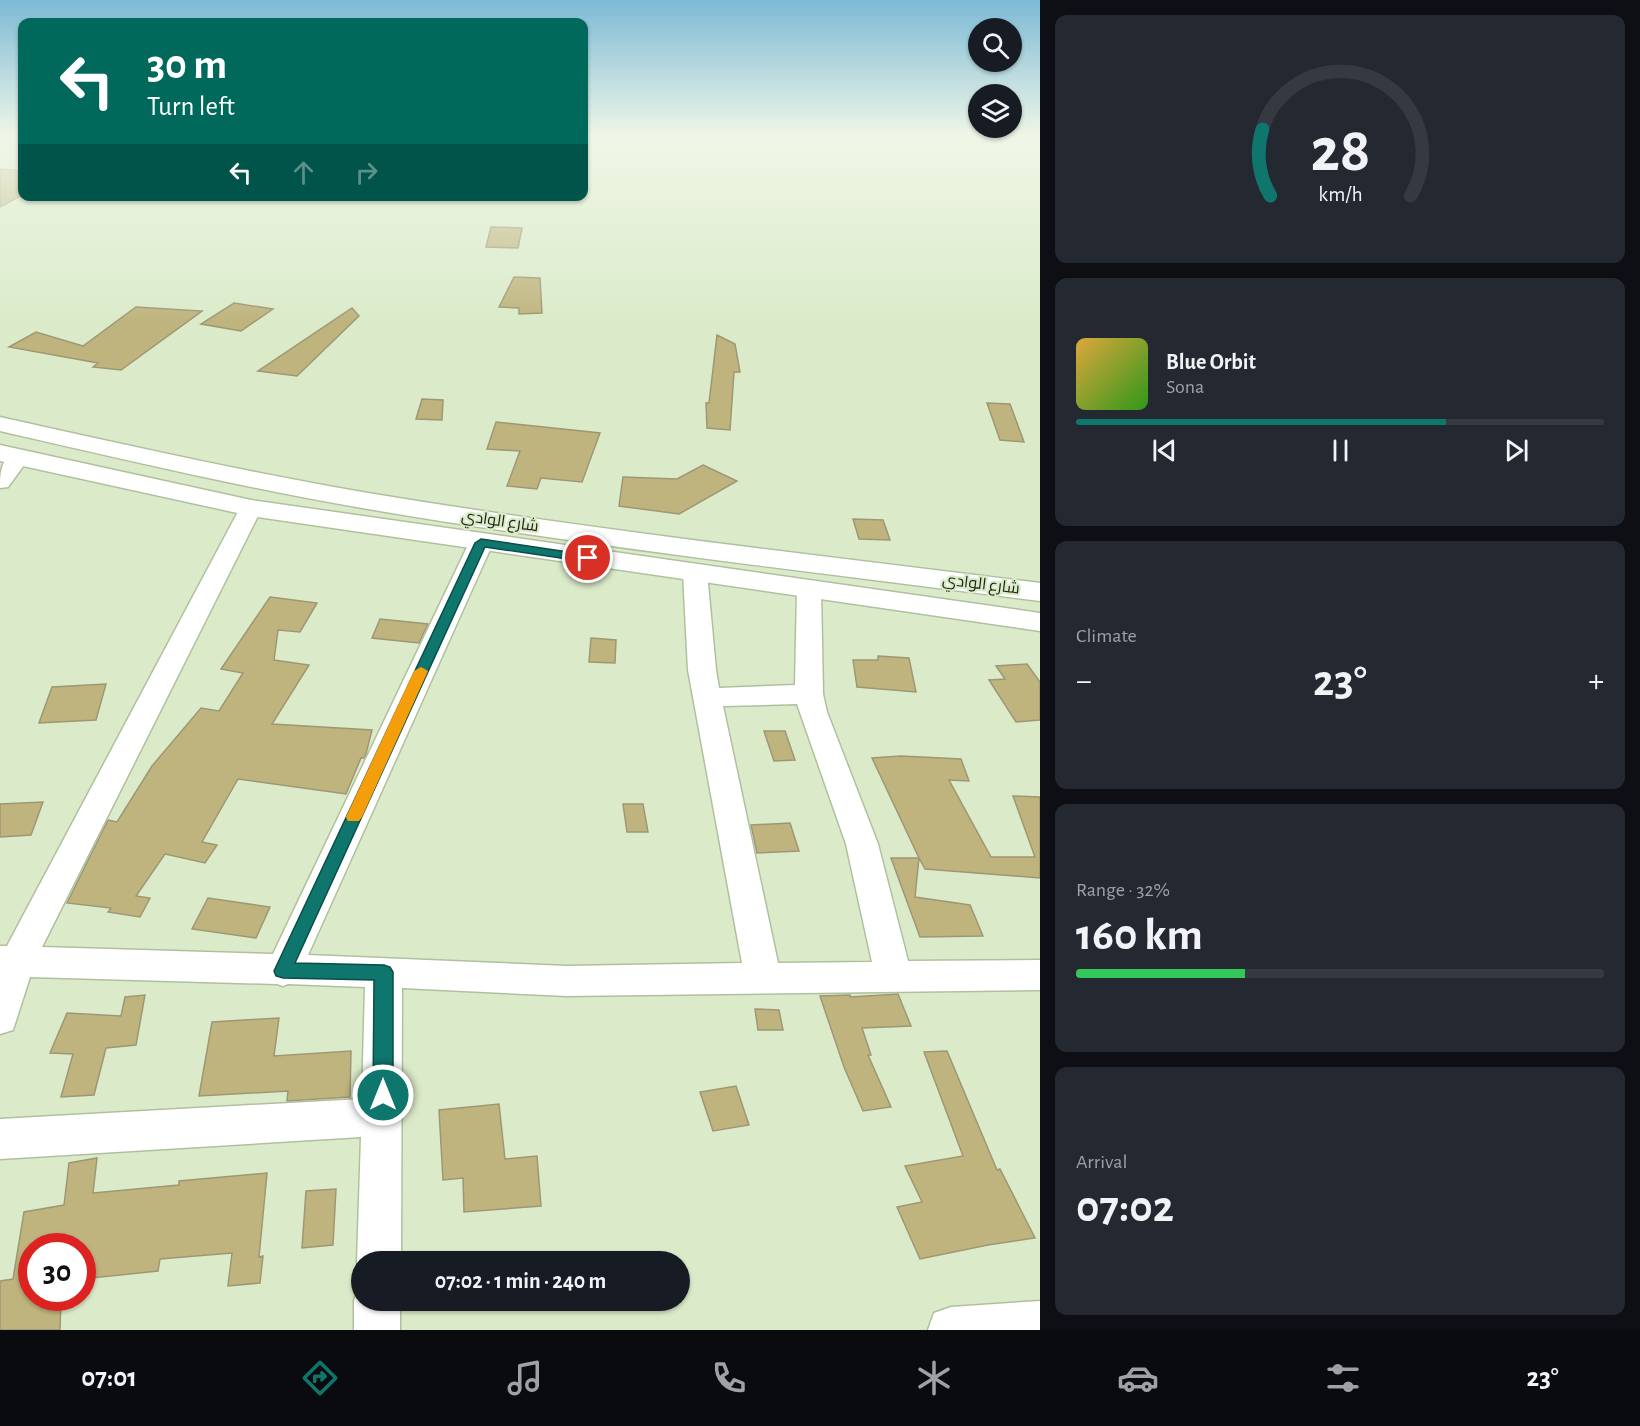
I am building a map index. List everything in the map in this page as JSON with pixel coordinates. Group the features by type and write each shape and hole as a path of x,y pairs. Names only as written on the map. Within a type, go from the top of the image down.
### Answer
{"main road":[{"name":"شارع الوادي","path":"0,424 275,484 368,501 492,520 1040,592"},
{"name":"شارع الوادي","path":"10,455 251,508 1040,622"}],"street":[{"path":"0,482 10,455"},
{"path":"0,1018 8,962 251,508"},
{"path":"283,971 481,543"},
{"path":"695,573 700,654 707,698 763,979"},
{"path":"809,590 809,694 813,711 862,844 894,977"},
{"path":"707,698 809,694"},
{"path":"8,962 384,972 556,981 1040,975"},
{"path":"379,1251 384,972"},
{"path":"0,1139 383,1117"},
{"path":"376,1330 377,1311"},
{"path":"951,1330 1040,1324"}],"building":[{"path":"0,199 15,199 0,207"},
{"path":"491,227 522,228 518,248 486,247"},
{"path":"514,277 540,278 542,313 519,314 519,308 499,307"},
{"path":"234,303 273,309 241,331 201,324"},
{"path":"136,307 202,311 121,370 93,367 98,363 9,347 36,332 83,346"},
{"path":"352,308 359,316 297,376 258,371"},
{"path":"717,335 735,344 740,372 734,372 730,430 707,428 706,403 709,403"},
{"path":"422,399 443,400 442,420 416,419"},
{"path":"987,403 1010,404 1024,442 1000,440"},
{"path":"496,422 600,433 582,482 541,478 537,489 507,486 520,451 487,449"},
{"path":"703,465 737,481 679,514 619,506 623,477 677,479"},
{"path":"853,519 883,520 890,540 859,539"},
{"path":"270,597 317,603 300,632 278,630 274,660 309,665 272,724 372,730 366,754 364,758 361,758 346,794 238,779 202,842 217,845 205,863 165,854 136,896 150,898 140,917 108,912 111,908 67,903 108,820 117,822 152,766 201,708 219,711 243,673 221,669"},
{"path":"380,619 428,624 419,643 372,638"},
{"path":"591,638 616,640 615,663 589,662"},
{"path":"878,656 909,658 916,692 857,687 853,660 878,660"},
{"path":"1027,664 1040,682 1040,720 1016,722 989,680 1005,679 996,666"},
{"path":"106,684 96,720 39,723 52,687"},
{"path":"764,731 785,731 795,760 774,761"},
{"path":"901,756 961,759 969,781 949,780 991,857 1035,857 1013,796 1040,797 1040,878 925,869 872,758"},
{"path":"43,802 31,835 0,837 0,804"},
{"path":"623,804 643,804 648,832 627,832"},
{"path":"790,823 799,851 757,853 751,825"},
{"path":"891,858 919,858 915,897 970,905 983,936 920,937"},
{"path":"208,898 270,907 256,938 192,929"},
{"path":"898,994 911,1026 862,1028 871,1055 868,1055 891,1107 863,1111 844,1067 820,996"},
{"path":"145,995 136,1045 106,1048 94,1095 61,1097 73,1054 50,1053 67,1013 121,1016 125,997"},
{"path":"755,1009 779,1010 783,1030 758,1030"},
{"path":"279,1018 274,1056 351,1051 350,1097 287,1101 288,1091 199,1096 212,1022"},
{"path":"947,1051 997,1170 1000,1169 1035,1238 920,1259 897,1207 922,1202 905,1166 963,1156 924,1052"},
{"path":"736,1086 749,1125 713,1131 700,1092"},
{"path":"499,1104 505,1159 537,1156 541,1206 464,1212 463,1178 443,1180 439,1110"},
{"path":"97,1158 93,1193 179,1185 179,1181 267,1173 259,1257 263,1256 260,1283 228,1286 232,1253 160,1259 158,1271 96,1278 96,1233 21,1233 24,1212 64,1205 69,1163"},
{"path":"336,1189 333,1245 302,1248 306,1191"},
{"path":"18,1249 18,1311 61,1311 60,1330 0,1330 0,1281 13,1279"}],"slow traffic":[{"path":"354,817 421,671"}],"route":[{"path":"383,1095 384,972 283,971 481,543 588,558"}]}
